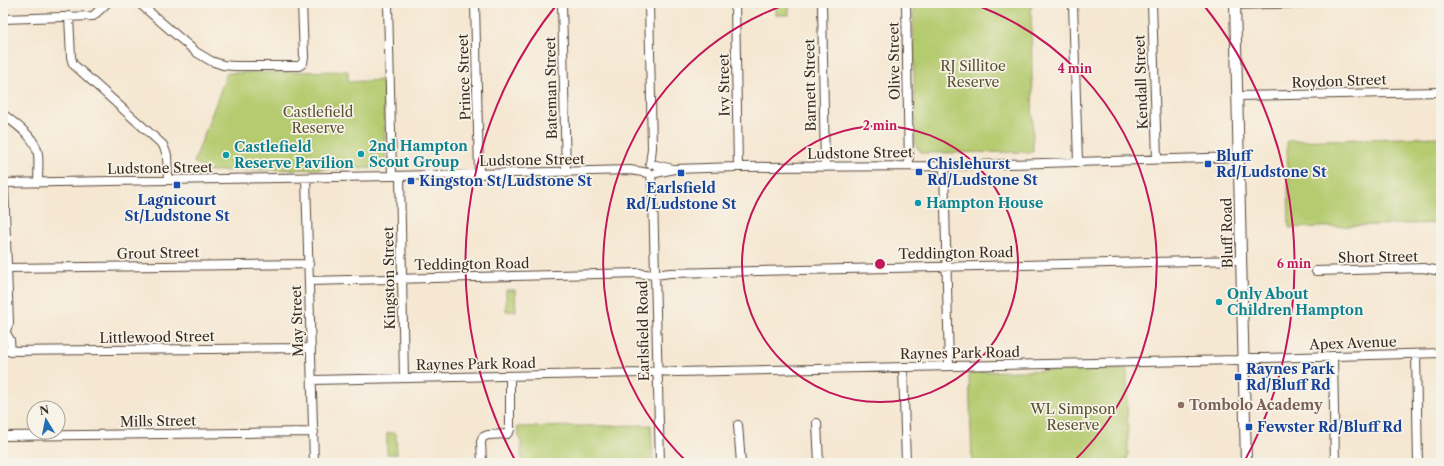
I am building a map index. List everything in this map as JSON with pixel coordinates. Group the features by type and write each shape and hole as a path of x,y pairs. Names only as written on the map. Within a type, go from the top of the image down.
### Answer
{"main road":[{"name":"Bluff Road","path":"1235,4 1246,463"}],"street":[{"path":"3,19 93,16 107,3"},
{"path":"139,3 196,52 211,61 223,65 234,66 299,66 303,63 302,3"},
{"name":"Kingston Street","path":"388,3 402,279 404,378"},
{"name":"Prince Street","path":"475,3 479,174"},
{"name":"Bateman Street","path":"562,3 566,172"},
{"name":"Earlsfield Road","path":"649,3 654,273 660,463"},
{"name":"Ivy Street","path":"735,3 738,167"},
{"name":"Barnett Street","path":"822,3 825,167"},
{"name":"Olive Street","path":"906,3 909,166"},
{"path":"1073,3 1078,162"},
{"name":"Kendall Street","path":"1152,3 1157,159"},
{"path":"1235,4 1309,3"},
{"path":"69,16 71,57 73,64 163,145 167,155 168,180"},
{"name":"Roydon Street","path":"1237,96 1441,92"},
{"path":"3,114 33,141 38,156 38,183"},
{"name":"Ludstone Street","path":"4,183 306,178 738,167 944,166 1239,157"},
{"path":"944,166 949,366"},
{"name":"May Street","path":"306,178 314,463"},
{"path":"4,183 8,317 4,332 10,340 7,351"},
{"name":"Teddington Road","path":"309,281 1241,260"},
{"name":"Grout Street","path":"7,268 309,264"},
{"name":"Short Street","path":"1316,271 1423,268 1441,271"},
{"name":"Littlewood Street","path":"7,351 311,348"},
{"name":"Apex Avenue","path":"1244,359 1257,360 1265,358 1441,353"},
{"path":"1416,354 1418,463"},
{"path":"1332,356 1335,463"},
{"name":"Raynes Park Road","path":"312,380 1244,359"},
{"path":"903,367 906,463"},
{"path":"482,463 483,437 488,435 507,434 510,430 510,376"},
{"path":"817,423 819,463"},
{"path":"738,425 741,463"},
{"name":"Mills Street","path":"3,436 314,432"}],"green space":[{"path":"776,3 789,3 789,15 776,15"},
{"name":"RJ Sillitoe Reserve","path":"913,3 1031,3 1033,152 922,153 915,145"},
{"name":"Castlefield Reserve","path":"348,71 348,82 383,80 386,168 206,171 194,162 227,73"},
{"path":"1441,137 1441,223 1289,228 1287,141"},
{"path":"506,290 515,290 516,311 506,311"},
{"name":"WL Simpson Reserve","path":"1127,369 1127,463 972,463 969,372"},
{"path":"651,425 653,463 522,463 521,441 517,427"},
{"path":"387,433 396,433 397,454 387,454"}],"place":[{"name":"2nd Hampton Scout Group","path":"361,154"},
{"name":"Castlefield Reserve Pavilion","path":"226,155"},
{"name":"Bluff Rd/Ludstone St","path":"1208,164"},
{"name":"Chislehurst Rd/Ludstone St","path":"919,172"},
{"name":"Earlsfield Rd/Ludstone St","path":"681,173"},
{"name":"Kingston St/Ludstone St","path":"411,181"},
{"name":"Lagnicourt St/Ludstone St","path":"177,185"},
{"name":"Hampton House","path":"918,203"},
{"name":"Only About Children Hampton","path":"1219,302"},
{"name":"Raynes Park Rd/Bluff Rd","path":"1238,377"},
{"name":"Tombolo Academy","path":"1181,405"},
{"name":"Fewster Rd/Bluff Rd","path":"1249,427"}]}
